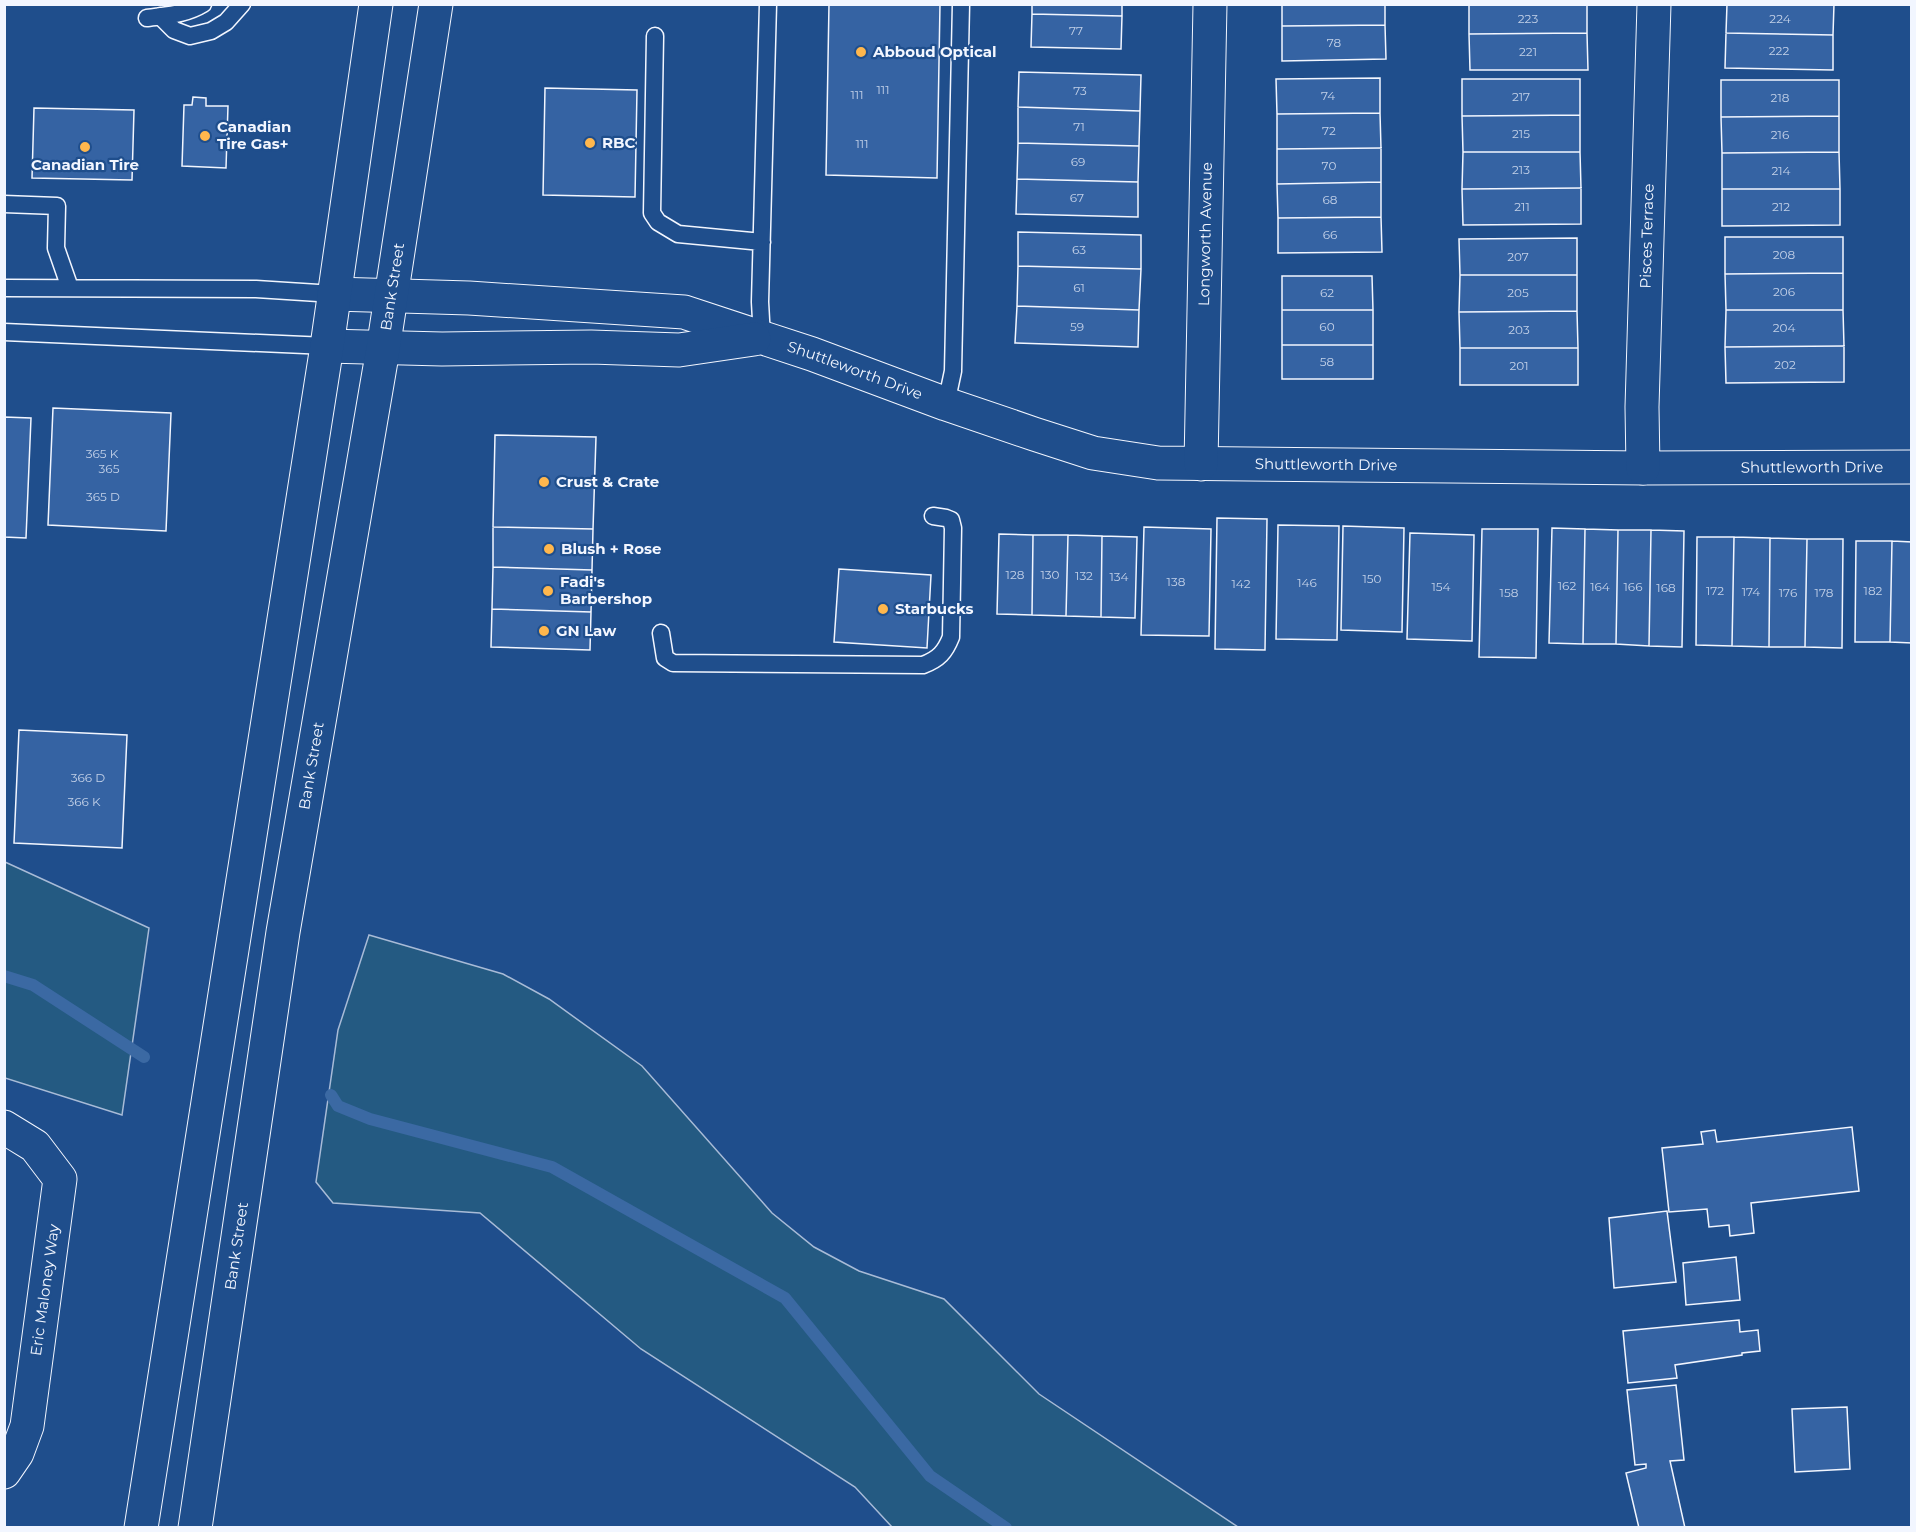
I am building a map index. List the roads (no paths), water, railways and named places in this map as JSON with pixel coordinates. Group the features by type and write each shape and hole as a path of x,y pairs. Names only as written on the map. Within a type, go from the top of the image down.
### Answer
{"street":[{"path":"141,1527 327,346 376,4"},
{"name":"Bank Street","path":"195,1527 283,932 392,296 436,4"},
{"name":"Longworth Avenue","path":"1202,464 1210,4"},
{"name":"Pisces Terrace","path":"1643,468 1642,407 1654,4"},
{"name":"Shuttleworth Drive","path":"334,294 593,305 684,312 812,354 946,404 1093,453 1158,464 1643,468 1911,467"},
{"name":"Shuttleworth Drive","path":"327,346 462,350 591,347 679,350 762,338"},
{"name":"Eric Maloney Way","path":"4,1127 35,1146 60,1179 27,1426 17,1452 4,1472"}],"lane":[{"path":"202,4 181,14 153,17 174,30 190,36 211,31 226,22 242,4"},
{"path":"762,338 760,303 768,4"},
{"path":"946,404 954,371 961,4"},
{"path":"655,36 652,213 658,222 678,234 762,242"},
{"path":"4,204 57,206 56,248 70,288"},
{"path":"4,288 256,289 334,294"},
{"path":"4,332 327,346"},
{"path":"661,633 665,658 673,663 923,665 936,660 946,649 951,637 953,528 951,520 933,516"}],"waterway":[{"path":"4,976 33,985 144,1057"},
{"path":"331,1095 338,1106 370,1119 552,1167 785,1298 930,1476 1006,1528"}],"place":[{"name":"Abboud Optical","path":"861,52"},
{"name":"Canadian Tire Gas+","path":"205,136"},
{"name":"RBC","path":"590,143"},
{"name":"Canadian Tire","path":"85,147"},
{"name":"Crust & Crate","path":"544,482"},
{"name":"Blush + Rose","path":"549,549"},
{"name":"Fadi's Barbershop","path":"548,591"},
{"name":"Starbucks","path":"883,609"},
{"name":"GN Law","path":"544,631"}]}
